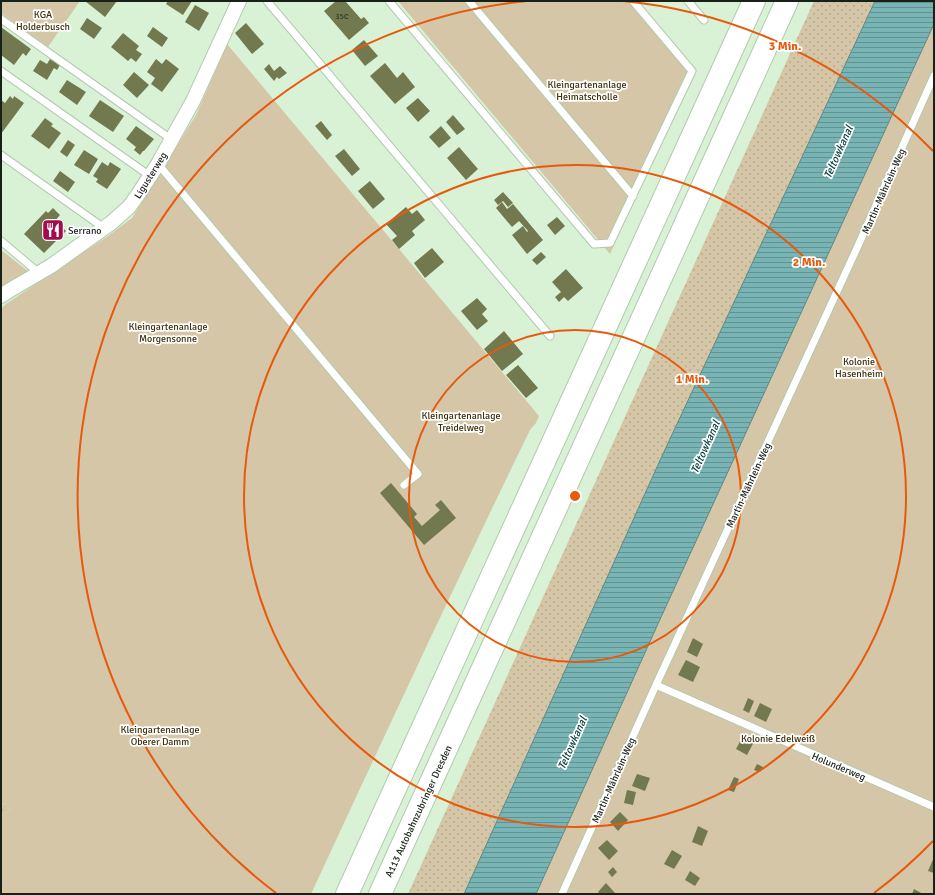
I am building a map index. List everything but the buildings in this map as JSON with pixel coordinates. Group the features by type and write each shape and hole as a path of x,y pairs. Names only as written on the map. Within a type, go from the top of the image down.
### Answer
{"highway":[{"path":"347,894 754,1"},
{"name":"A113 Autobahnzubringer Dresden","path":"380,894 787,1"}],"street":[{"name":"Ligusterweg","path":"1,296 39,273 104,228 129,207 158,164 193,101 238,2"}],"lane":[{"path":"267,1 550,336"},
{"path":"389,1 594,244 610,243 692,71 633,1"},
{"path":"469,1 633,196"},
{"path":"688,1 704,20"},
{"path":"1,19 171,139"},
{"path":"1,71 150,176"},
{"name":"Martin-Mährlein-Weg","path":"562,894 934,76"},
{"path":"1,156 104,228"},
{"path":"158,164 418,474 404,485"},
{"path":"1,241 39,273"},
{"name":"Holunderweg","path":"656,685 934,807"}],"green space":[{"name":"KGA Holderbusch","path":"1,1 80,1 48,47 1,13"},
{"name":"Kleingartenanlage Heimatscholle","path":"398,1 638,1 694,69 610,254"},
{"path":"814,1 875,1 662,456 464,894 408,894"},
{"name":"Kolonie Edelweiß","path":"934,24 934,894 536,894 662,615"},
{"path":"227,44 539,416 536,423 530,430 474,546 311,894 1,894 1,817 10,809 1,802 1,309 6,304 108,236 132,218 196,115"},
{"path":"1,250 29,272 1,290"},
{"path":"1,802 10,809 1,817"}],"water":[{"name":"Teltowkanal","path":"875,1 934,1 934,24 662,615 536,894 464,894 662,456"}],"place":[{"name":"Serrano","path":"53,230"}],"park label":[{"name":"Kleingartenanlage Morgensonne","path":"168,332"},
{"name":"Kolonie Hasenheim","path":"859,366"},
{"name":"Kleingartenanlage Treidelweg","path":"461,420"},
{"name":"Kleingartenanlage Oberer Damm","path":"160,734"}]}
